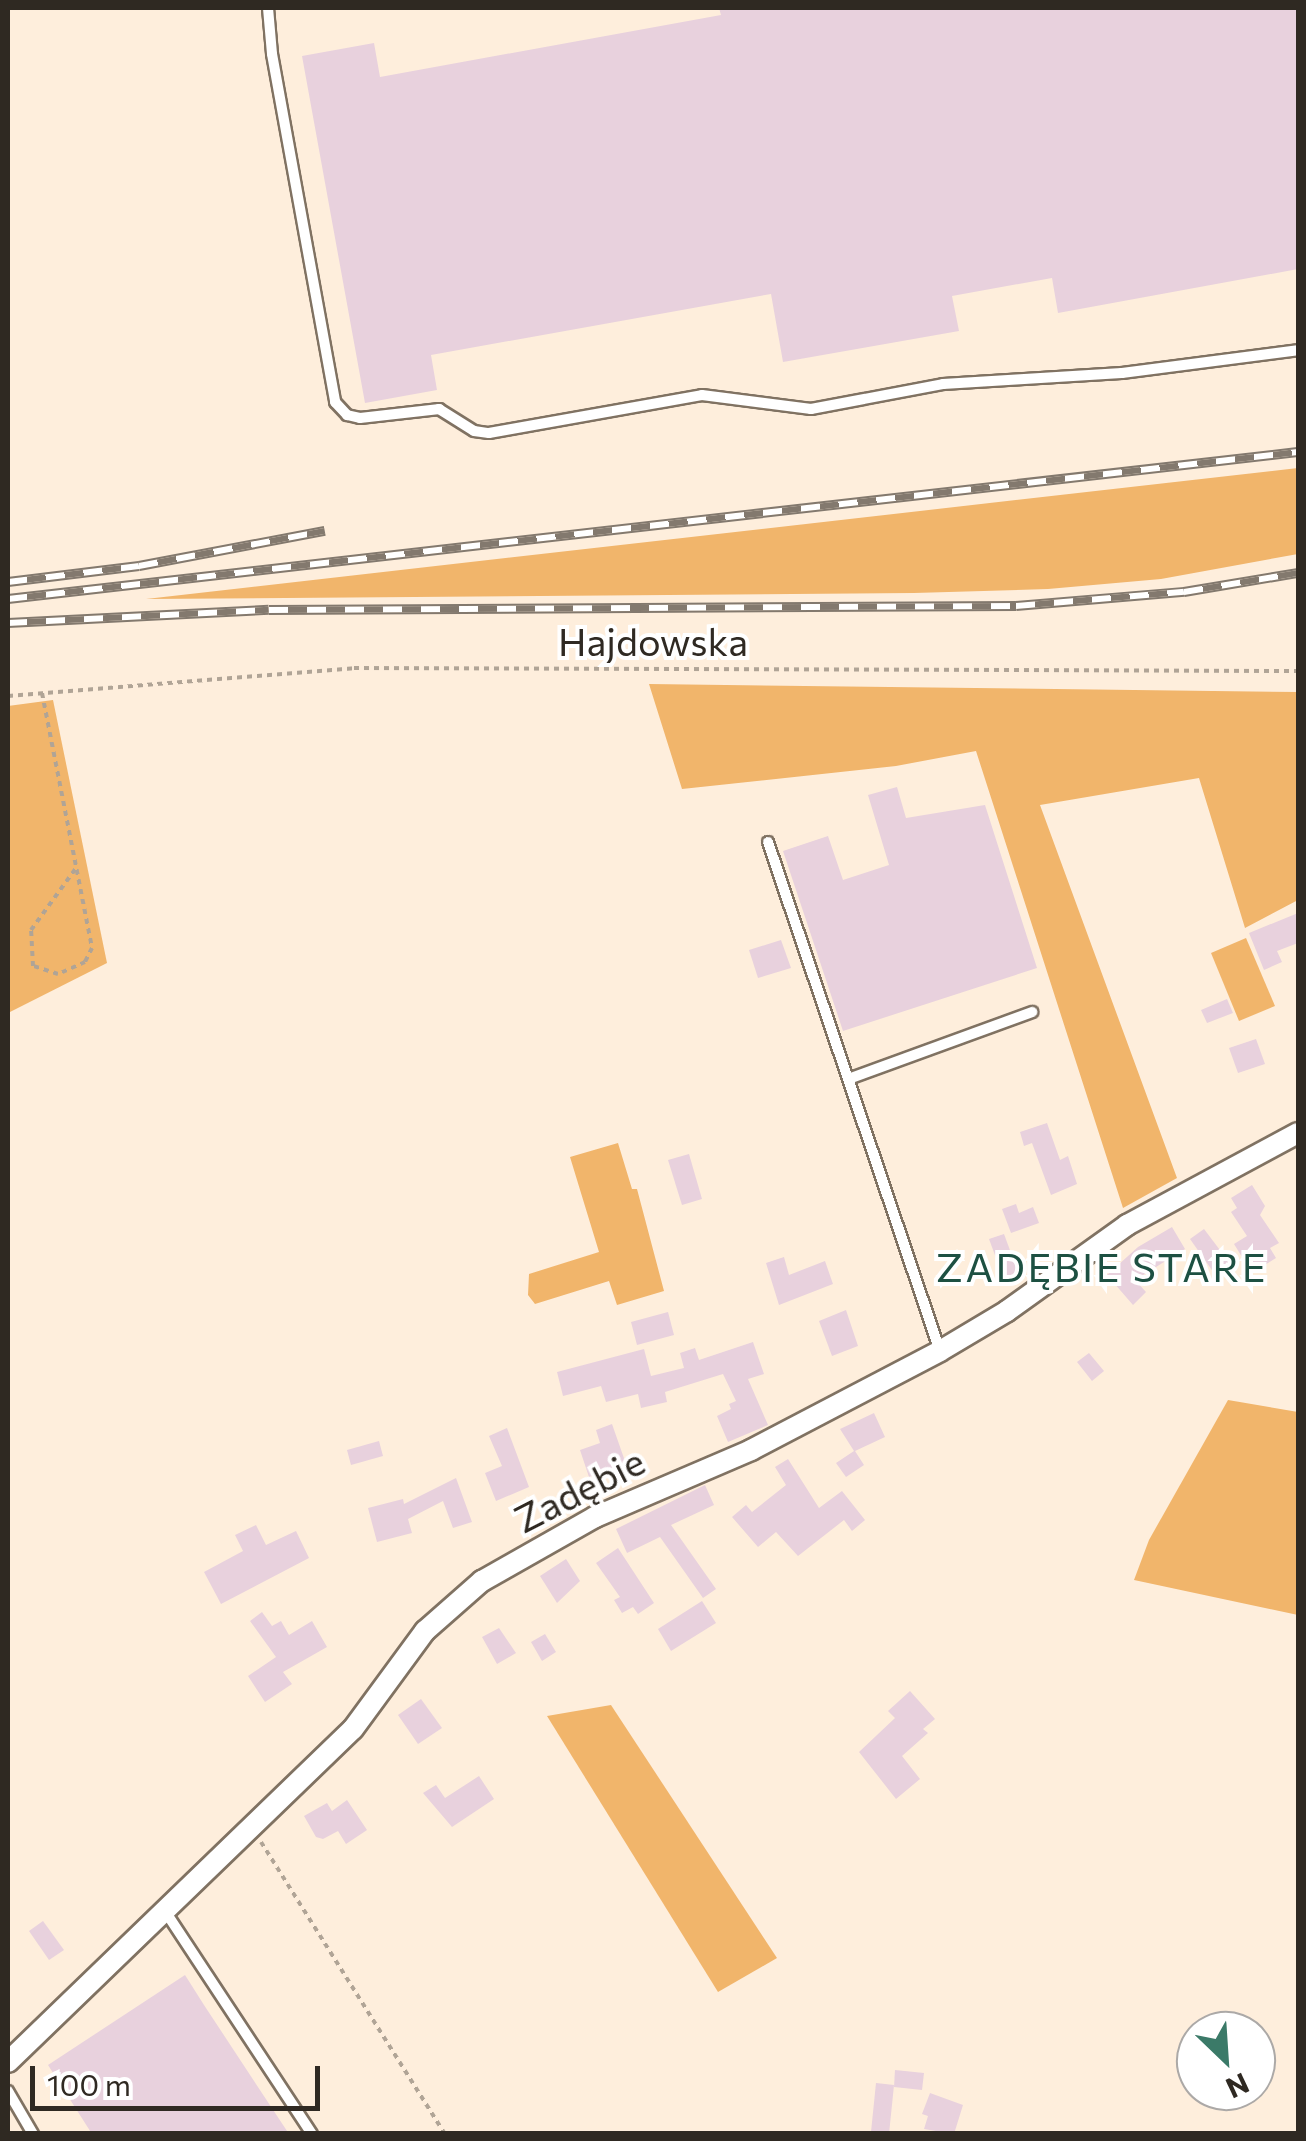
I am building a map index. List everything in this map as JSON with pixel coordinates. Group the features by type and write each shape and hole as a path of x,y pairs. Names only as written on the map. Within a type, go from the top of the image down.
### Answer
{"street":[{"name":"Zadębie","path":"8,2062 360,1721 425,1631 491,1575 625,1502 764,1444 940,1351 1020,1302 1128,1225 1298,1133"}],"lane":[{"path":"268,8 272,54 335,402 347,415 360,418 439,409 474,432 490,433 702,395 811,410 943,384 1122,373 1298,350"},
{"path":"768,842 851,1078 940,1351"},
{"path":"851,1078 1032,1012"},
{"path":"164,1910 312,2134"},
{"path":"8,2090 32,2134"}],"path":[{"name":"Hajdowska","path":"8,696 354,668 1298,671"},
{"path":"42,693 92,948 84,962 58,974 32,966 31,930 76,868"},
{"path":"251,1827 446,2134"}],"shaded area":[{"path":"1298,468 1298,554 1161,579 1048,589 914,593 146,599"},
{"path":"649,684 1298,692 1298,900 1245,928 1199,778 1040,805 1177,1178 1123,1208 976,751 896,766 682,789"},
{"path":"53,700 107,963 8,1013 8,706"},
{"path":"1246,938 1275,1006 1239,1021 1211,953"},
{"path":"618,1143 632,1189 637,1189 664,1291 617,1305 609,1281 535,1304 528,1295 529,1274 599,1252 570,1157"},
{"path":"1228,1400 1298,1412 1298,1615 1134,1580 1149,1540"},
{"path":"611,1705 777,1958 718,1992 547,1716"}],"building":[{"path":"719,8 1298,8 1298,269 1058,313 1052,278 952,296 959,331 783,362 771,294 431,355 437,390 365,403 302,56 374,43 380,77 721,15"},
{"path":"897,787 906,818 985,805 1037,968 843,1031 783,851 828,836 843,880 889,865 868,795"},
{"path":"1298,913 1298,943 1277,951 1282,962 1264,970 1249,933"},
{"path":"781,940 791,968 758,978 749,950"},
{"path":"1227,999 1233,1013 1207,1023 1201,1010"},
{"path":"1256,1039 1265,1064 1238,1073 1229,1048"},
{"path":"1047,1123 1060,1160 1068,1156 1077,1184 1051,1195 1032,1143 1024,1146 1020,1132"},
{"path":"689,1154 702,1199 682,1205 668,1160"},
{"path":"1252,1185 1265,1206 1260,1215 1279,1243 1270,1248 1276,1258 1252,1273 1234,1244 1247,1236 1231,1212 1237,1208 1231,1198"},
{"path":"1016,1204 1019,1213 1033,1207 1039,1223 1011,1233 1002,1209"},
{"path":"1172,1227 1185,1249 1135,1280 1146,1292 1133,1305 1107,1275 1138,1247"},
{"path":"1204,1229 1229,1262 1214,1273 1190,1239"},
{"path":"1004,1234 1021,1280 1006,1285 989,1239"},
{"path":"784,1257 789,1275 825,1261 833,1284 779,1305 766,1263"},
{"path":"846,1310 858,1346 832,1356 819,1321"},
{"path":"668,1312 674,1335 637,1345 631,1322"},
{"path":"753,1342 764,1374 748,1379 768,1425 728,1442 717,1416 731,1409 729,1404 736,1401 723,1374 665,1392 667,1402 641,1408 638,1394 606,1402 601,1386 563,1396 557,1372 644,1349 651,1376 684,1368 680,1353 695,1348 699,1360"},
{"path":"1089,1353 1104,1371 1092,1381 1077,1362"},
{"path":"874,1413 885,1437 855,1451 864,1465 846,1477 836,1463 854,1451 840,1429"},
{"path":"612,1424 626,1464 589,1477 580,1450 600,1443 596,1430"},
{"path":"507,1428 529,1487 496,1501 485,1473 502,1466 489,1436"},
{"path":"379,1441 383,1456 351,1465 347,1450"},
{"path":"788,1459 819,1508 842,1491 865,1520 852,1531 844,1520 798,1556 776,1532 758,1547 732,1517 746,1505 752,1512 786,1485 775,1467"},
{"path":"456,1478 472,1522 453,1528 443,1501 408,1519 412,1533 377,1542 368,1508 403,1499 404,1504"},
{"path":"705,1485 714,1505 671,1525 716,1589 703,1598 660,1537 627,1553 616,1529"},
{"path":"256,1525 266,1545 296,1531 309,1558 221,1604 204,1572 243,1551 235,1535"},
{"path":"618,1548 654,1603 638,1614 633,1607 622,1613 614,1600 620,1597 596,1563"},
{"path":"566,1559 580,1581 557,1603 540,1576"},
{"path":"702,1601 716,1623 671,1651 658,1629"},
{"path":"262,1612 272,1626 281,1621 289,1635 312,1621 327,1647 283,1672 292,1684 265,1702 248,1676 276,1657 250,1621"},
{"path":"499,1628 516,1653 497,1664 482,1637"},
{"path":"545,1634 556,1652 542,1661 531,1642"},
{"path":"910,1691 935,1719 923,1729 928,1733 902,1756 920,1779 896,1799 859,1752 895,1718 888,1711"},
{"path":"421,1699 442,1728 418,1744 398,1715"},
{"path":"479,1776 494,1799 452,1827 423,1793 436,1785 445,1798"},
{"path":"347,1800 367,1830 346,1844 338,1831 323,1839 316,1837 304,1816 327,1803 332,1811"},
{"path":"43,1921 64,1950 49,1960 29,1931"},
{"path":"185,1975 289,2134 92,2134 48,2065"},
{"path":"895,2070 924,2073 922,2090 894,2087"},
{"path":"876,2083 894,2085 889,2134 871,2132"},
{"path":"930,2093 963,2105 954,2134 924,2129 928,2116 922,2114"}],"railway":[{"path":"8,599 1298,452"},
{"path":"8,582 139,566 325,531"},
{"path":"8,623 269,610 1016,606 1184,592 1298,573"}],"district":[{"name":"ZADĘBIE STARE","path":"1102,1266"}]}
